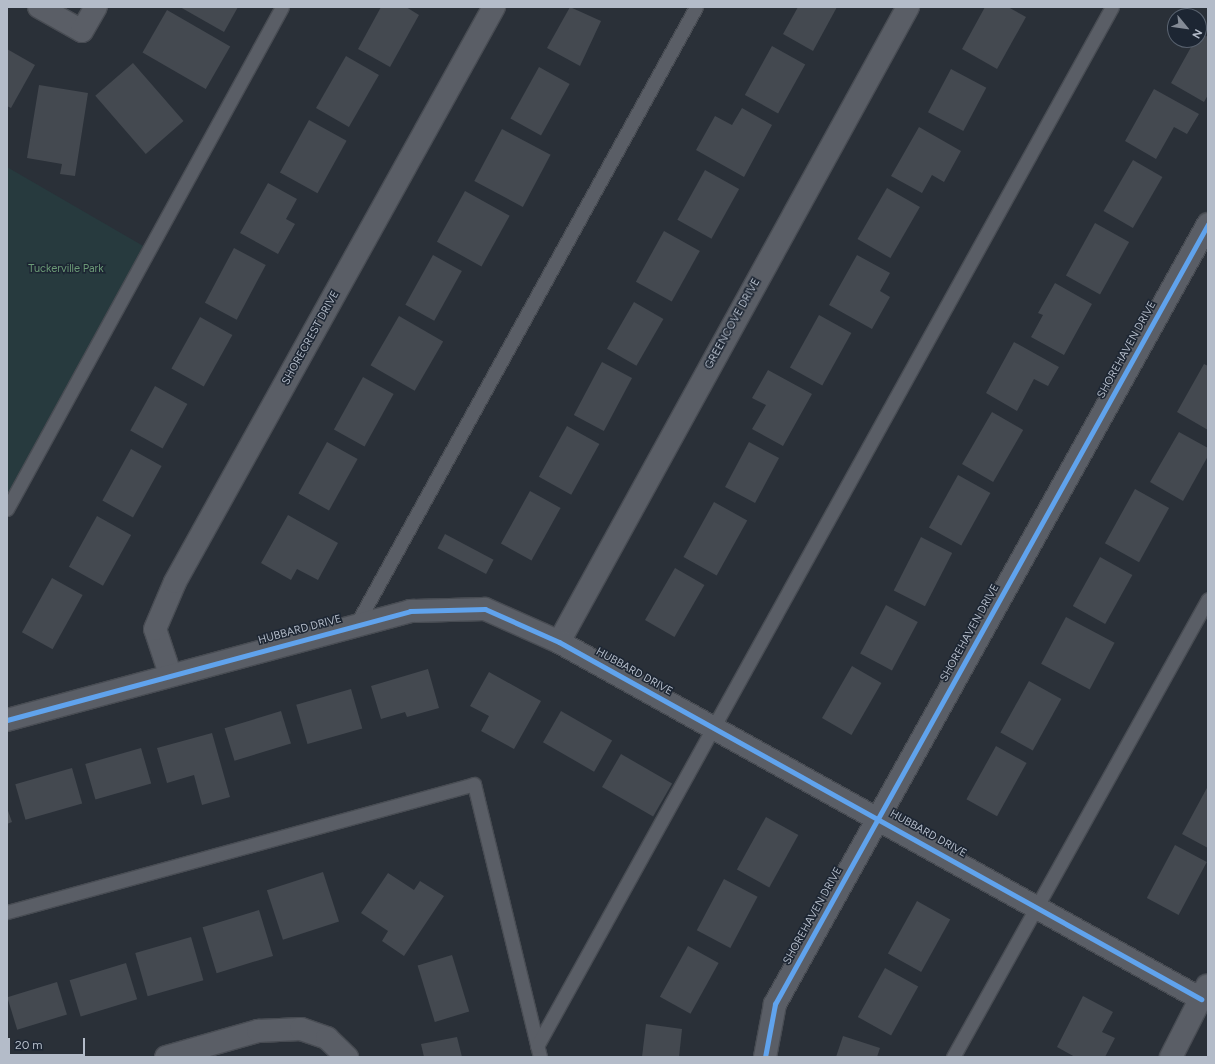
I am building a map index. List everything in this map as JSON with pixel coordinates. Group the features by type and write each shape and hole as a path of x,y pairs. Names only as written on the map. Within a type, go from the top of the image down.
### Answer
{"street":[{"path":"39,7 82,31 96,7"},
{"name":"SHORECREST DRIVE","path":"170,674 155,629 175,582 494,7"},
{"name":"GREENCOVE DRIVE","path":"559,642 908,7"},
{"name":"SHOREHAVEN DRIVE","path":"764,1057 775,1004 880,819 1208,224"},
{"name":"HUBBARD DRIVE","path":"7,720 170,674 410,611 485,608 559,642 1038,908 1204,992"},
{"path":"1171,1057 1204,992"},
{"path":"166,1057 258,1031 301,1029 327,1038 347,1057"}],"lane":[{"path":"7,509 282,7"},
{"path":"356,625 696,7"},
{"path":"538,1051 712,726 1112,7"},
{"path":"953,1057 1038,908 1208,599"},
{"path":"7,912 474,784 538,1051"}],"green space":[{"name":"Tuckerville Park","path":"7,167 145,247 7,495"}],"building":[{"path":"180,7 238,7 224,32"},
{"path":"381,7 406,7 419,15 390,67 358,49"},
{"path":"570,7 601,21 580,66 547,48"},
{"path":"798,7 837,7 813,51 783,34"},
{"path":"985,7 1008,7 1026,17 997,69 962,49"},
{"path":"167,10 230,46 206,89 142,52"},
{"path":"1208,37 1208,95 1204,102 1171,83 1191,48 1207,48"},
{"path":"772,46 805,64 778,113 745,95"},
{"path":"7,49 35,65 11,108 7,106"},
{"path":"346,56 379,75 349,127 316,108"},
{"path":"133,63 184,121 146,154 95,96"},
{"path":"539,67 570,84 541,136 510,119"},
{"path":"951,69 986,88 963,131 928,112"},
{"path":"39,85 88,93 75,176 60,174 62,164 27,158"},
{"path":"1154,89 1199,114 1187,134 1174,127 1156,159 1125,141"},
{"path":"742,108 772,125 744,177 696,150 715,116 732,125"},
{"path":"309,120 347,141 318,193 280,172"},
{"path":"919,127 961,151 944,182 932,175 922,193 891,176"},
{"path":"502,129 551,155 523,207 474,181"},
{"path":"1133,160 1162,177 1133,228 1104,211"},
{"path":"705,170 739,189 711,239 677,220"},
{"path":"268,183 297,199 286,219 295,224 278,254 240,233"},
{"path":"887,188 920,207 890,258 858,239"},
{"path":"465,191 510,216 481,266 437,242"},
{"path":"1095,223 1129,242 1100,294 1066,275"},
{"path":"664,231 700,251 672,302 636,282"},
{"path":"234,248 266,265 237,320 205,303"},
{"path":"433,255 462,271 434,321 405,305"},
{"path":"857,255 890,273 880,291 890,297 872,329 829,305"},
{"path":"1055,283 1092,304 1064,355 1031,337 1043,315 1038,313"},
{"path":"634,302 663,319 636,366 607,349"},
{"path":"819,315 851,333 822,385 790,367"},
{"path":"399,316 443,342 415,391 370,365"},
{"path":"200,317 232,335 204,387 171,369"},
{"path":"1014,342 1059,367 1048,386 1034,379 1017,411 986,393"},
{"path":"602,362 632,378 604,431 574,415"},
{"path":"1204,364 1208,366 1208,430 1177,412"},
{"path":"768,370 812,394 783,446 752,429 766,405 752,398"},
{"path":"363,377 394,394 365,446 334,429"},
{"path":"155,386 187,404 163,449 130,431"},
{"path":"992,412 1023,430 993,482 962,464"},
{"path":"567,426 599,444 571,495 539,477"},
{"path":"1179,432 1208,448 1208,456 1183,501 1150,482"},
{"path":"327,442 358,459 329,511 298,494"},
{"path":"749,442 779,458 755,503 725,487"},
{"path":"131,449 162,466 133,518 102,501"},
{"path":"958,475 990,493 961,545 929,527"},
{"path":"1135,489 1169,508 1139,562 1105,543"},
{"path":"530,491 561,508 532,560 501,543"},
{"path":"714,502 747,520 717,576 683,557"},
{"path":"288,515 338,543 318,580 297,569 291,580 261,563"},
{"path":"97,516 131,535 103,586 69,567"},
{"path":"445,534 494,560 486,574 437,548"},
{"path":"921,537 952,553 925,606 894,590"},
{"path":"1100,557 1132,575 1105,624 1073,606"},
{"path":"675,568 704,585 674,637 645,620"},
{"path":"52,578 83,595 53,649 22,632"},
{"path":"886,605 918,622 892,670 860,654"},
{"path":"1066,617 1115,643 1090,690 1041,664"},
{"path":"852,666 881,683 851,735 822,718"},
{"path":"428,669 439,708 407,717 405,712 381,719 371,686"},
{"path":"489,672 541,701 514,749 481,731 489,716 470,706"},
{"path":"1029,681 1061,699 1033,751 1000,733"},
{"path":"351,689 362,728 308,744 296,705"},
{"path":"281,711 291,744 235,761 225,728"},
{"path":"561,711 612,740 594,772 543,742"},
{"path":"212,733 230,797 202,805 194,775 167,783 157,748"},
{"path":"996,746 1027,763 997,816 966,799"},
{"path":"141,748 151,784 95,800 85,764"},
{"path":"621,754 672,784 653,816 602,787"},
{"path":"72,768 82,804 25,820 15,784"},
{"path":"1208,786 1208,848 1182,834"},
{"path":"7,808 12,822 7,824"},
{"path":"766,817 798,835 769,887 737,869"},
{"path":"1175,845 1207,862 1179,915 1147,898"},
{"path":"323,872 339,921 283,940 267,890"},
{"path":"388,873 414,890 420,881 444,896 404,956 382,941 388,931 361,913"},
{"path":"724,879 758,897 730,948 697,930"},
{"path":"917,901 950,919 921,972 888,953"},
{"path":"259,910 273,956 217,973 203,927"},
{"path":"191,937 203,980 148,996 135,953"},
{"path":"688,946 719,963 690,1014 660,997"},
{"path":"452,955 469,1011 435,1022 418,966"},
{"path":"126,963 137,999 81,1017 70,980"},
{"path":"885,968 918,986 891,1035 858,1017"},
{"path":"57,982 67,1015 17,1030 7,997"},
{"path":"1083,996 1113,1012 1102,1032 1115,1038 1105,1057 1075,1057 1057,1047"},
{"path":"646,1024 682,1029 679,1057 642,1057"},
{"path":"843,1036 880,1048 877,1057 836,1057"},
{"path":"457,1037 462,1057 424,1057 421,1044"}],"cycle path":[{"path":"765,1057 775,1004 1208,224"},
{"path":"7,720 410,611 485,609 559,642 1201,999"}]}
